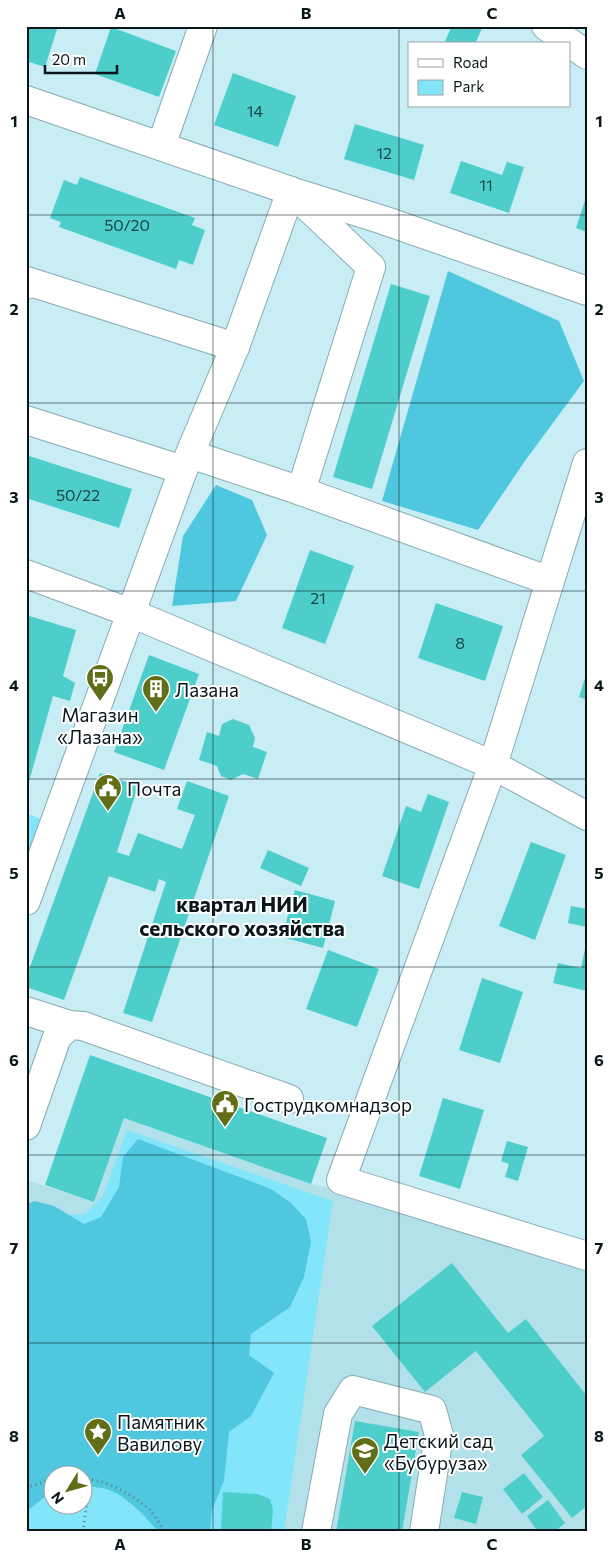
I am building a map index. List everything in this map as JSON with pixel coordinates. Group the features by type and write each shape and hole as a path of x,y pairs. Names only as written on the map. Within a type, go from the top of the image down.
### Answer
{"street":[{"path":"161,146 203,26"},
{"path":"546,26 569,42"},
{"path":"570,43 587,55"},
{"path":"26,100 587,291"},
{"path":"26,902 186,462 235,347 291,191"},
{"path":"291,191 371,267 301,491"},
{"path":"26,285 28,281 235,347"},
{"path":"26,420 301,491 550,581"},
{"path":"587,464 579,517 550,581 493,765 341,1180 587,1256"},
{"path":"26,574 131,613 493,765 587,816"},
{"path":"26,1011 70,1025 83,1026 289,1099"},
{"path":"26,1126 57,1037 70,1025"},
{"path":"316,1532 338,1414 353,1390 432,1410 439,1434 424,1532"}],"path":[{"path":"92,1480 122,1490 150,1511 165,1532"},
{"path":"26,1488 42,1482"},
{"path":"83,1532 85,1516"}],"shaded area":[{"path":"448,271 559,321 584,381 527,458 478,530 382,501"},
{"path":"216,485 252,500 267,535 236,601 172,606 183,536"},
{"path":"124,1118 311,1184 343,1190 587,1258 587,1532 26,1532 26,1184 30,1181 94,1202"},
{"path":"138,1139 271,1189 291,1203 306,1219 311,1242 304,1277 290,1307 251,1334 249,1355 274,1373 251,1416 229,1432 224,1481 212,1510 210,1532 158,1532 141,1513 120,1496 106,1489 92,1487 92,1466 42,1466 42,1499 26,1512 26,1205 34,1201 54,1206 84,1224 101,1217 119,1187 123,1157"}],"green space":[{"path":"26,813 43,820 26,867"},
{"path":"127,1130 333,1201 284,1532 26,1532 26,1217 85,1214 103,1196"}],"building":[{"path":"26,26 58,26 45,67 26,61"},
{"path":"452,26 483,26 476,42 445,41"},
{"path":"111,27 176,51 159,97 95,74"},
{"path":"233,73 296,96 278,147 214,125"},
{"path":"355,124 424,145 414,180 344,159"},
{"path":"461,161 502,175 507,162 524,167 509,213 450,193"},
{"path":"80,177 195,218 192,225 205,230 193,265 179,260 176,269 59,227 61,222 50,218 64,180 77,185"},
{"path":"587,197 587,232 576,228"},
{"path":"391,284 430,296 372,489 333,477"},
{"path":"26,455 132,489 119,528 26,498"},
{"path":"310,550 354,566 325,644 282,628"},
{"path":"436,603 503,626 485,681 418,658"},
{"path":"26,615 76,630 63,676 75,683 70,701 53,696 27,789"},
{"name":"Лазана","path":"149,655 199,674 164,770 114,752"},
{"path":"587,676 587,700 579,697"},
{"path":"233,719 249,725 255,738 253,747 267,752 258,779 243,774 231,780 221,776 217,766 199,760 207,732 219,736 222,724"},
{"path":"100,773 138,786 117,852 129,856 138,833 182,849 195,815 177,809 187,781 229,796 152,1022 123,1013 166,882 159,879 155,892 109,876 64,1000 26,987 26,978"},
{"path":"428,794 449,802 419,889 382,876 406,806 421,812"},
{"path":"531,842 566,855 535,940 499,926"},
{"path":"268,850 309,868 301,886 260,868"},
{"path":"295,890 335,901 323,948 282,937"},
{"path":"571,906 587,909 587,927 568,923"},
{"path":"586,944 587,991 553,983 558,963 581,968"},
{"path":"328,950 379,969 357,1027 306,1009"},
{"path":"482,978 523,992 500,1063 459,1050"},
{"name":"Гострудкомнадзор","path":"90,1055 327,1138 311,1184 124,1118 94,1202 45,1185"},
{"path":"443,1098 484,1110 460,1189 419,1176"},
{"path":"507,1141 528,1147 518,1181 505,1177 509,1164 501,1161"},
{"path":"452,1263 508,1333 526,1319 587,1396 587,1506 572,1518 521,1455 544,1436 476,1351 425,1392 372,1326"},
{"path":"355,1421 419,1432 402,1532 336,1532"},
{"path":"524,1473 543,1497 522,1514 503,1489"},
{"path":"223,1492 258,1494 270,1499 273,1509 271,1532 221,1532"},
{"path":"462,1492 483,1497 476,1524 454,1518"},
{"path":"548,1500 565,1523 554,1532 538,1532 527,1516"}],"place":[{"name":"Магазин «Лазана»","path":"100,702"},
{"name":"Лазана","path":"156,713"},
{"name":"Почта","path":"108,812"},
{"name":"Гострудкомнадзор","path":"225,1128"},
{"name":"Памятник Вавилову","path":"98,1456"},
{"name":"Детский сад «Бубуруза»","path":"365,1475"}],"district":[{"name":"квартал НИИ сельского хозяйства","path":"242,915"}]}
